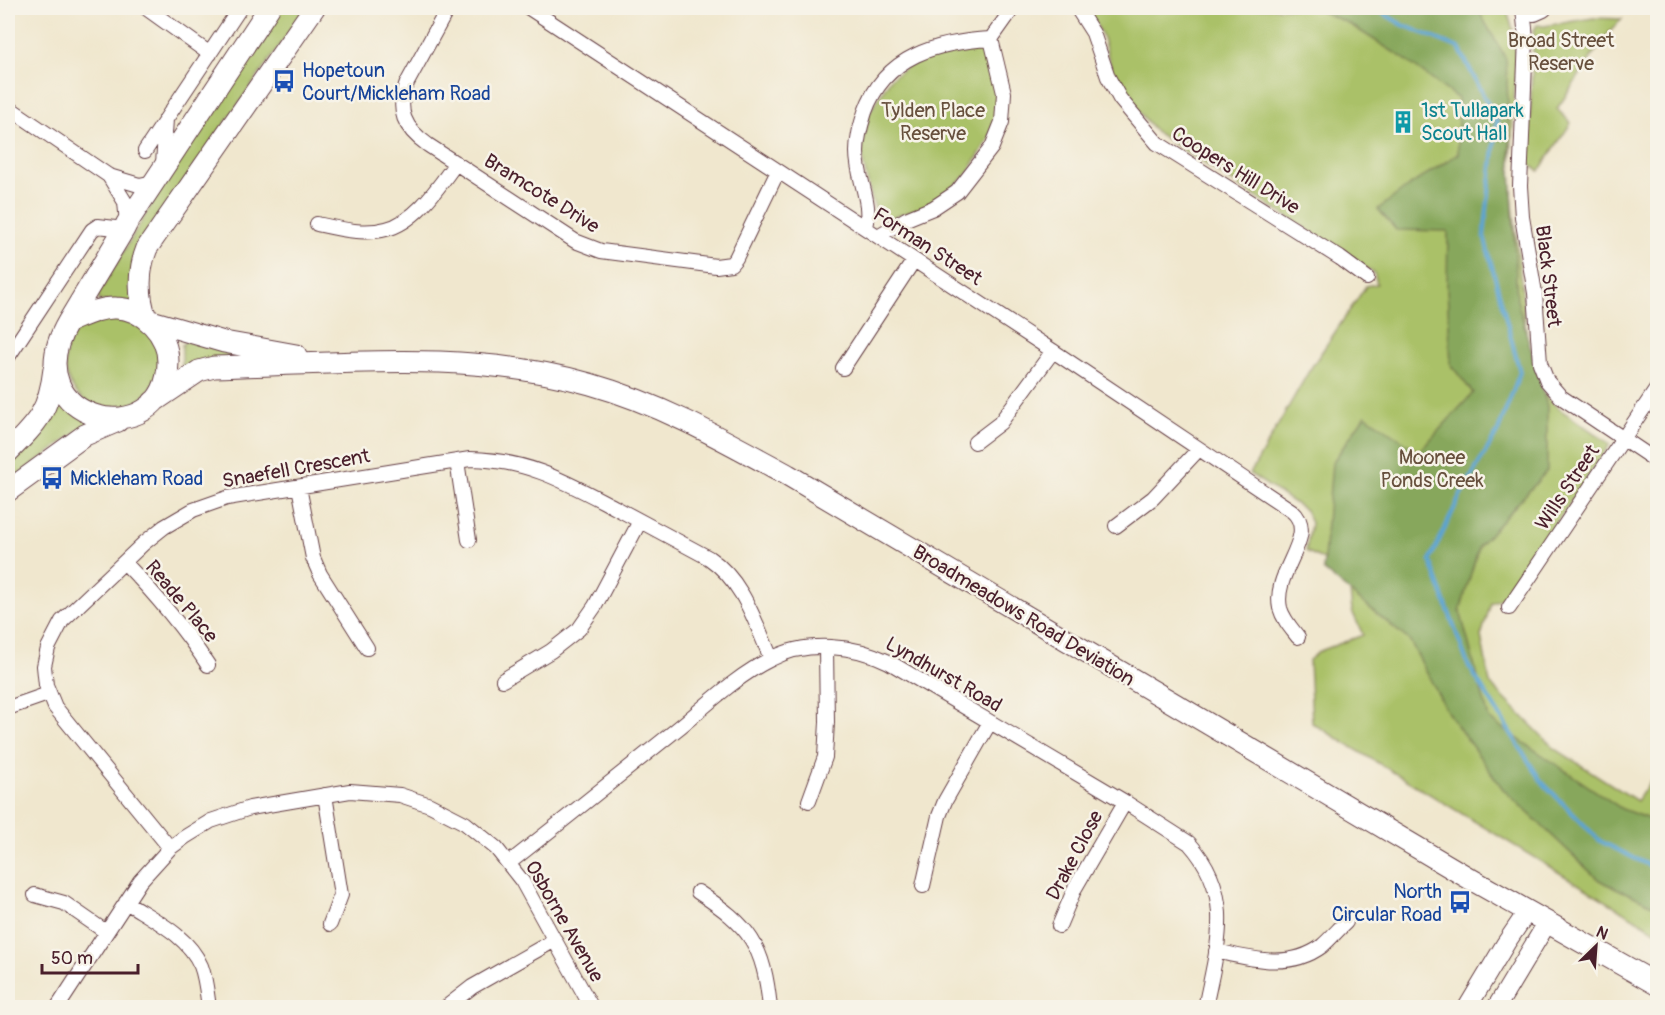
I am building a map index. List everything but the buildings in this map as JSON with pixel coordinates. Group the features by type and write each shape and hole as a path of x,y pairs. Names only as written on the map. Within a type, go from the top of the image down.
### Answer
{"main road":[{"path":"8,452 37,421 47,405 60,339 68,322 126,226 269,8"},
{"path":"8,491 85,435 141,412 153,402 164,382 168,360 165,345 158,331 147,319 142,309 140,271 147,248 314,8"},
{"path":"68,322 102,309 117,308 132,311 147,319"},
{"name":"Broadmeadows Road Deviation","path":"147,319 205,337 260,350 351,362"},
{"path":"55,359 60,385 76,406 91,416 109,419 127,418"},
{"name":"Broadmeadows Road Deviation","path":"153,402 199,371 214,367 351,362 448,362 517,368 590,384 633,398 702,428 788,475 1527,912 1658,985"}],"street":[{"path":"146,8 210,54"},
{"path":"145,151 240,8"},
{"name":"Bramcote Drive","path":"448,8 402,94 402,108 410,130 575,241 588,247 613,253 716,266 731,264 778,171"},
{"name":"Forman Street","path":"529,8 1053,351 1292,511 1301,522 1301,538 1286,568 1279,599 1281,610 1298,637"},
{"path":"991,39 959,41 925,50 905,60 889,73 878,87 868,104 858,131 858,163 872,232 933,208 957,192 992,147 1002,122 1004,93 991,39 1013,8"},
{"name":"Coopers Hill Drive","path":"1077,8 1093,33 1108,77 1120,99 1157,143 1340,258 1367,278"},
{"path":"1534,9 1559,8"},
{"name":"Black Street","path":"1534,9 1526,38 1520,186 1522,217 1535,293 1540,363 1547,381 1561,397 1658,462"},
{"path":"8,107 109,176 139,184 159,175 166,119"},
{"path":"317,224 361,232 388,229 414,213 456,163"},
{"path":"8,357 92,230 98,226 126,226 125,202 109,176"},
{"path":"843,368 914,260"},
{"path":"975,442 1000,423 1053,351"},
{"name":"Wills Street","path":"1509,608 1658,387"},
{"path":"1116,526 1154,498 1198,450"},
{"name":"Snaefell Crescent","path":"170,848 62,717 48,694 45,656 57,628 70,613 164,527 193,510 227,498 456,461 483,459 537,469 570,484 709,558 731,575 738,585 771,658"},
{"path":"456,461 469,540"},
{"path":"299,487 313,558 320,574 367,648"},
{"path":"503,680 551,651 579,629 595,606 640,521"},
{"name":"Reade Place","path":"124,562 152,591 189,636 208,665"},
{"path":"809,801 825,757 826,647"},
{"name":"Lyndhurst Road","path":"509,863 729,688 771,658 826,647 873,654 1125,802 1189,843 1206,867 1217,891 1220,907 1216,951 1205,1008"},
{"path":"8,708 48,694"},
{"path":"923,886 945,801 990,722"},
{"name":"Osborne Avenue","path":"106,932 152,866 170,848 211,821 250,807 364,791 414,799 444,811 465,823 496,848 509,863 592,1008"},
{"path":"325,795 341,895 330,924"},
{"name":"Drake Close","path":"1059,926 1075,888 1125,802"},
{"path":"698,892 735,917 757,946 766,973 770,1008"},
{"path":"35,895 64,903 106,932 57,1008"},
{"path":"126,902 174,934 194,953 201,966 209,1008"},
{"path":"1527,912 1471,1001 1497,1007 1547,923"},
{"path":"1216,951 1265,961 1290,960 1312,952 1346,922"},
{"path":"445,1008 472,987 555,940"}],"green space":[{"path":"278,8 306,8 160,216 136,304 99,301 98,295 163,185"},
{"name":"Moonee Ponds Creek","path":"1087,8 1506,8 1513,30 1516,64 1510,176 1529,360 1536,386 1558,408 1610,444 1508,595 1491,603 1481,636 1490,684 1554,748 1637,801 1657,771 1657,932 1312,723 1309,660 1320,651 1363,635 1352,611 1348,572 1306,551 1311,523 1305,510 1250,474 1309,371 1366,286 1377,284 1374,273 1157,133 1114,77 1102,35"},
{"path":"1312,8 1477,8 1506,59 1517,300 1547,406 1547,471 1479,546 1460,611 1489,719 1622,809 1657,822 1657,907 1599,880 1503,789 1448,713 1410,641 1323,570 1332,463 1365,415 1419,452 1473,393 1451,365 1447,288 1448,231 1396,230 1378,209 1458,154 1458,99 1403,58 1346,22"},
{"name":"Broad Street Reserve","path":"1593,18 1622,19 1605,37 1557,109 1571,123 1539,171 1528,164 1534,30 1537,25 1544,26"},
{"name":"Tylden Place Reserve","path":"983,45 987,47 998,89 995,129 966,176 945,194 923,207 882,219 872,200 863,163 862,146 869,113 891,78 927,54"},
{"path":"112,315 130,319 145,329 155,344 159,362 155,380 145,395 130,405 112,409 94,405 79,395 69,380 65,362 69,344 79,329 94,319"},
{"path":"186,341 256,356 182,370 182,345"},
{"path":"58,394 89,423 8,483 8,465 42,430"}],"waterway":[{"name":"Moonee Ponds Creek","path":"1374,8 1403,25 1459,48 1497,122 1484,236 1520,372 1498,431 1461,494 1430,560 1468,665 1541,781 1600,841 1658,870"}],"place":[{"name":"Hopetoun Court/Mickleham Road","path":"284,81"},
{"name":"1st Tullapark Scout Hall","path":"1403,122"},
{"name":"Mickleham Road","path":"52,478"},
{"name":"North Circular Road","path":"1460,902"}]}
